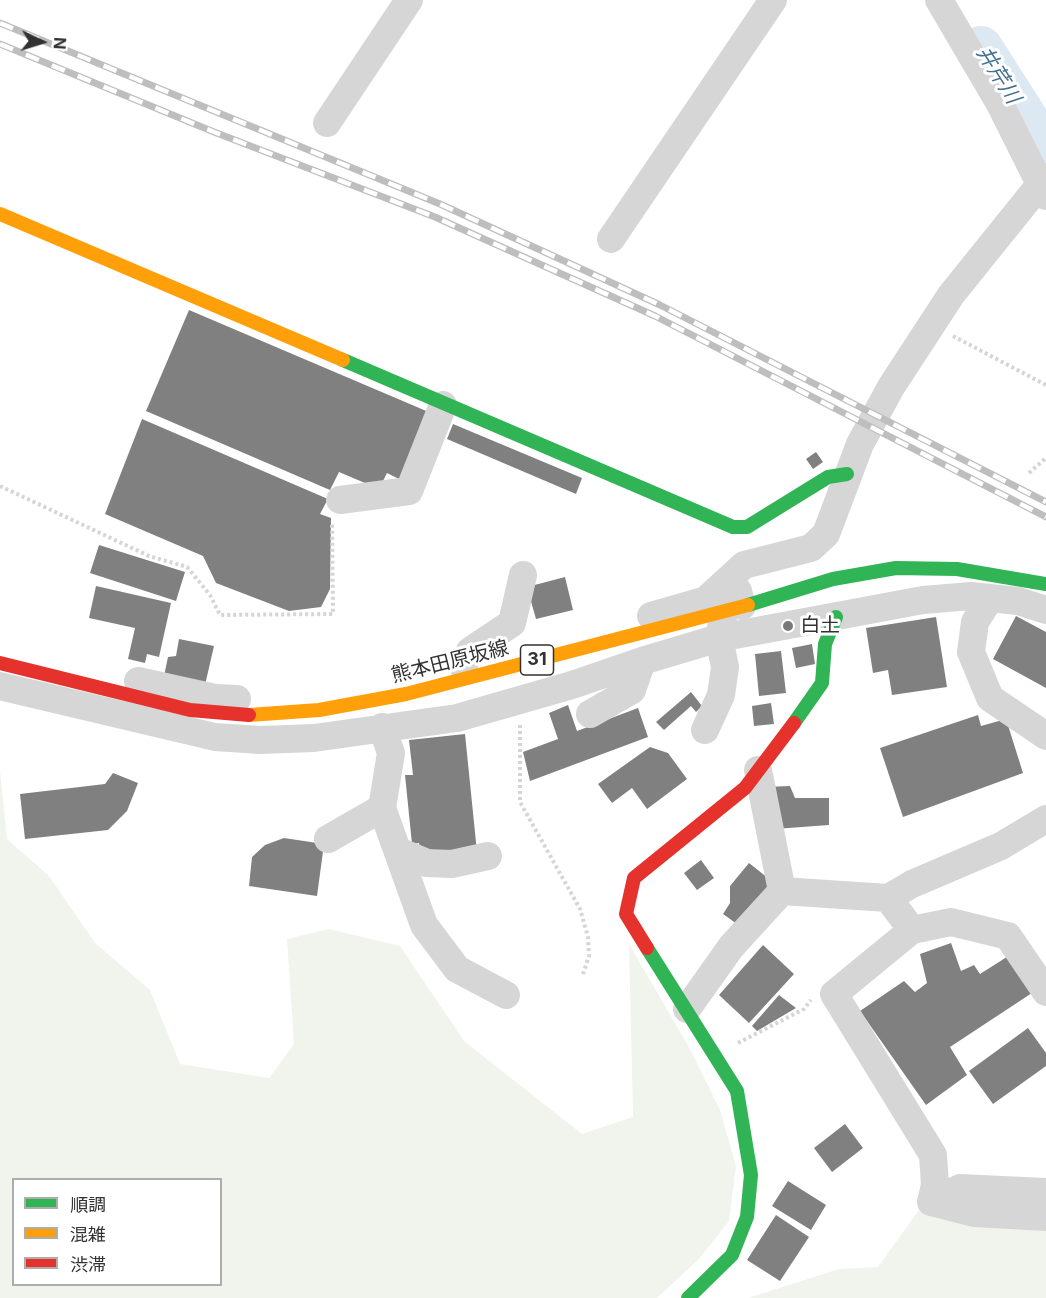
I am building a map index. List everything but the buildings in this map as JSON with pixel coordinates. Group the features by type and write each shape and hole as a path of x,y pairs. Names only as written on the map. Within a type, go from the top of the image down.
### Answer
{"street":[{"path":"327,123 409,0"},
{"path":"611,239 773,0"},
{"path":"705,730 721,695 725,667 723,614 744,566 811,548 826,534 847,474 869,424 932,323 951,295 1044,186 1000,104 939,0"},
{"path":"0,214 733,527 747,527 828,477 847,474"},
{"path":"340,500 409,491 443,405"},
{"name":"熊本田原坂線","path":"8,681 190,711 258,716 319,710 406,694 723,614 833,579 896,568 957,569 1046,584"},
{"path":"463,666 470,651 512,623 523,575"},
{"path":"0,647 143,683 215,698 270,700 332,696 463,666 723,614 836,616 922,600 971,596 1018,601 1046,610"},
{"path":"990,598 975,622 971,652 990,698 1046,736"},
{"path":"8,681 215,736 260,740 314,738 457,718 519,700 642,662 723,614"},
{"path":"688,1298 732,1255 747,1217 751,1175 745,1127 737,1091 626,914 629,897 634,878 745,788 822,683 825,644 836,616"},
{"path":"590,714 632,690 642,662"},
{"path":"382,727 391,753 382,808 424,925 457,969 506,995"},
{"path":"758,770 782,891"},
{"path":"328,839 382,808"},
{"path":"782,891 888,898 912,884 1001,846 1046,819"},
{"path":"398,851 427,863 452,864 488,856"},
{"path":"687,1009 731,947 782,891"},
{"path":"888,898 912,930"},
{"path":"931,1202 935,1185 933,1155 834,994 912,930 951,922 1008,936 1046,992"},
{"path":"931,1202 960,1188 1046,1192"},
{"path":"931,1202 974,1213 1046,1217"}],"path":[{"path":"932,323 1046,385"},
{"path":"1029,473 1046,458"},
{"path":"0,486 149,556 187,567 210,595 220,615 333,614 332,514 340,500"},
{"path":"519,700 520,802 580,909 588,937 589,956 582,977"},
{"path":"716,1055 804,1009"}],"shaded area":[{"path":"0,770 7,839 49,876 95,943 150,990 180,1064 269,1078 294,1044 287,939 329,929 400,946 464,1041 582,1134 633,1117 629,944 690,1049 720,1110 736,1166 729,1221 699,1259 657,1298 0,1298"},
{"path":"961,1180 1046,1182 1046,1298 748,1298 839,1269 878,1267 919,1210"}],"waterway":[{"name":"井芹川","path":"981,48 1046,150"}],"railway":[{"path":"0,23 440,204 660,305 1046,502"},
{"path":"0,44 214,132 435,217 655,316 1046,517"}],"traffic: fast":[{"path":"343,360 733,527 747,527 828,477 847,474"},
{"path":"748,605 833,579 896,568 957,569 1046,584"},
{"path":"794,723 822,683 825,644 836,617"},
{"path":"647,948 737,1091 751,1175 747,1217 732,1255 688,1298"}],"traffic: slow":[{"path":"0,214 343,360"},
{"path":"249,715 319,710 406,694 748,605"}],"traffic: jam":[{"path":"0,663 190,710 249,715"},
{"path":"647,948 626,914 634,878 745,788 794,723"}],"place":[{"name":"白土","path":"788,626"}]}
